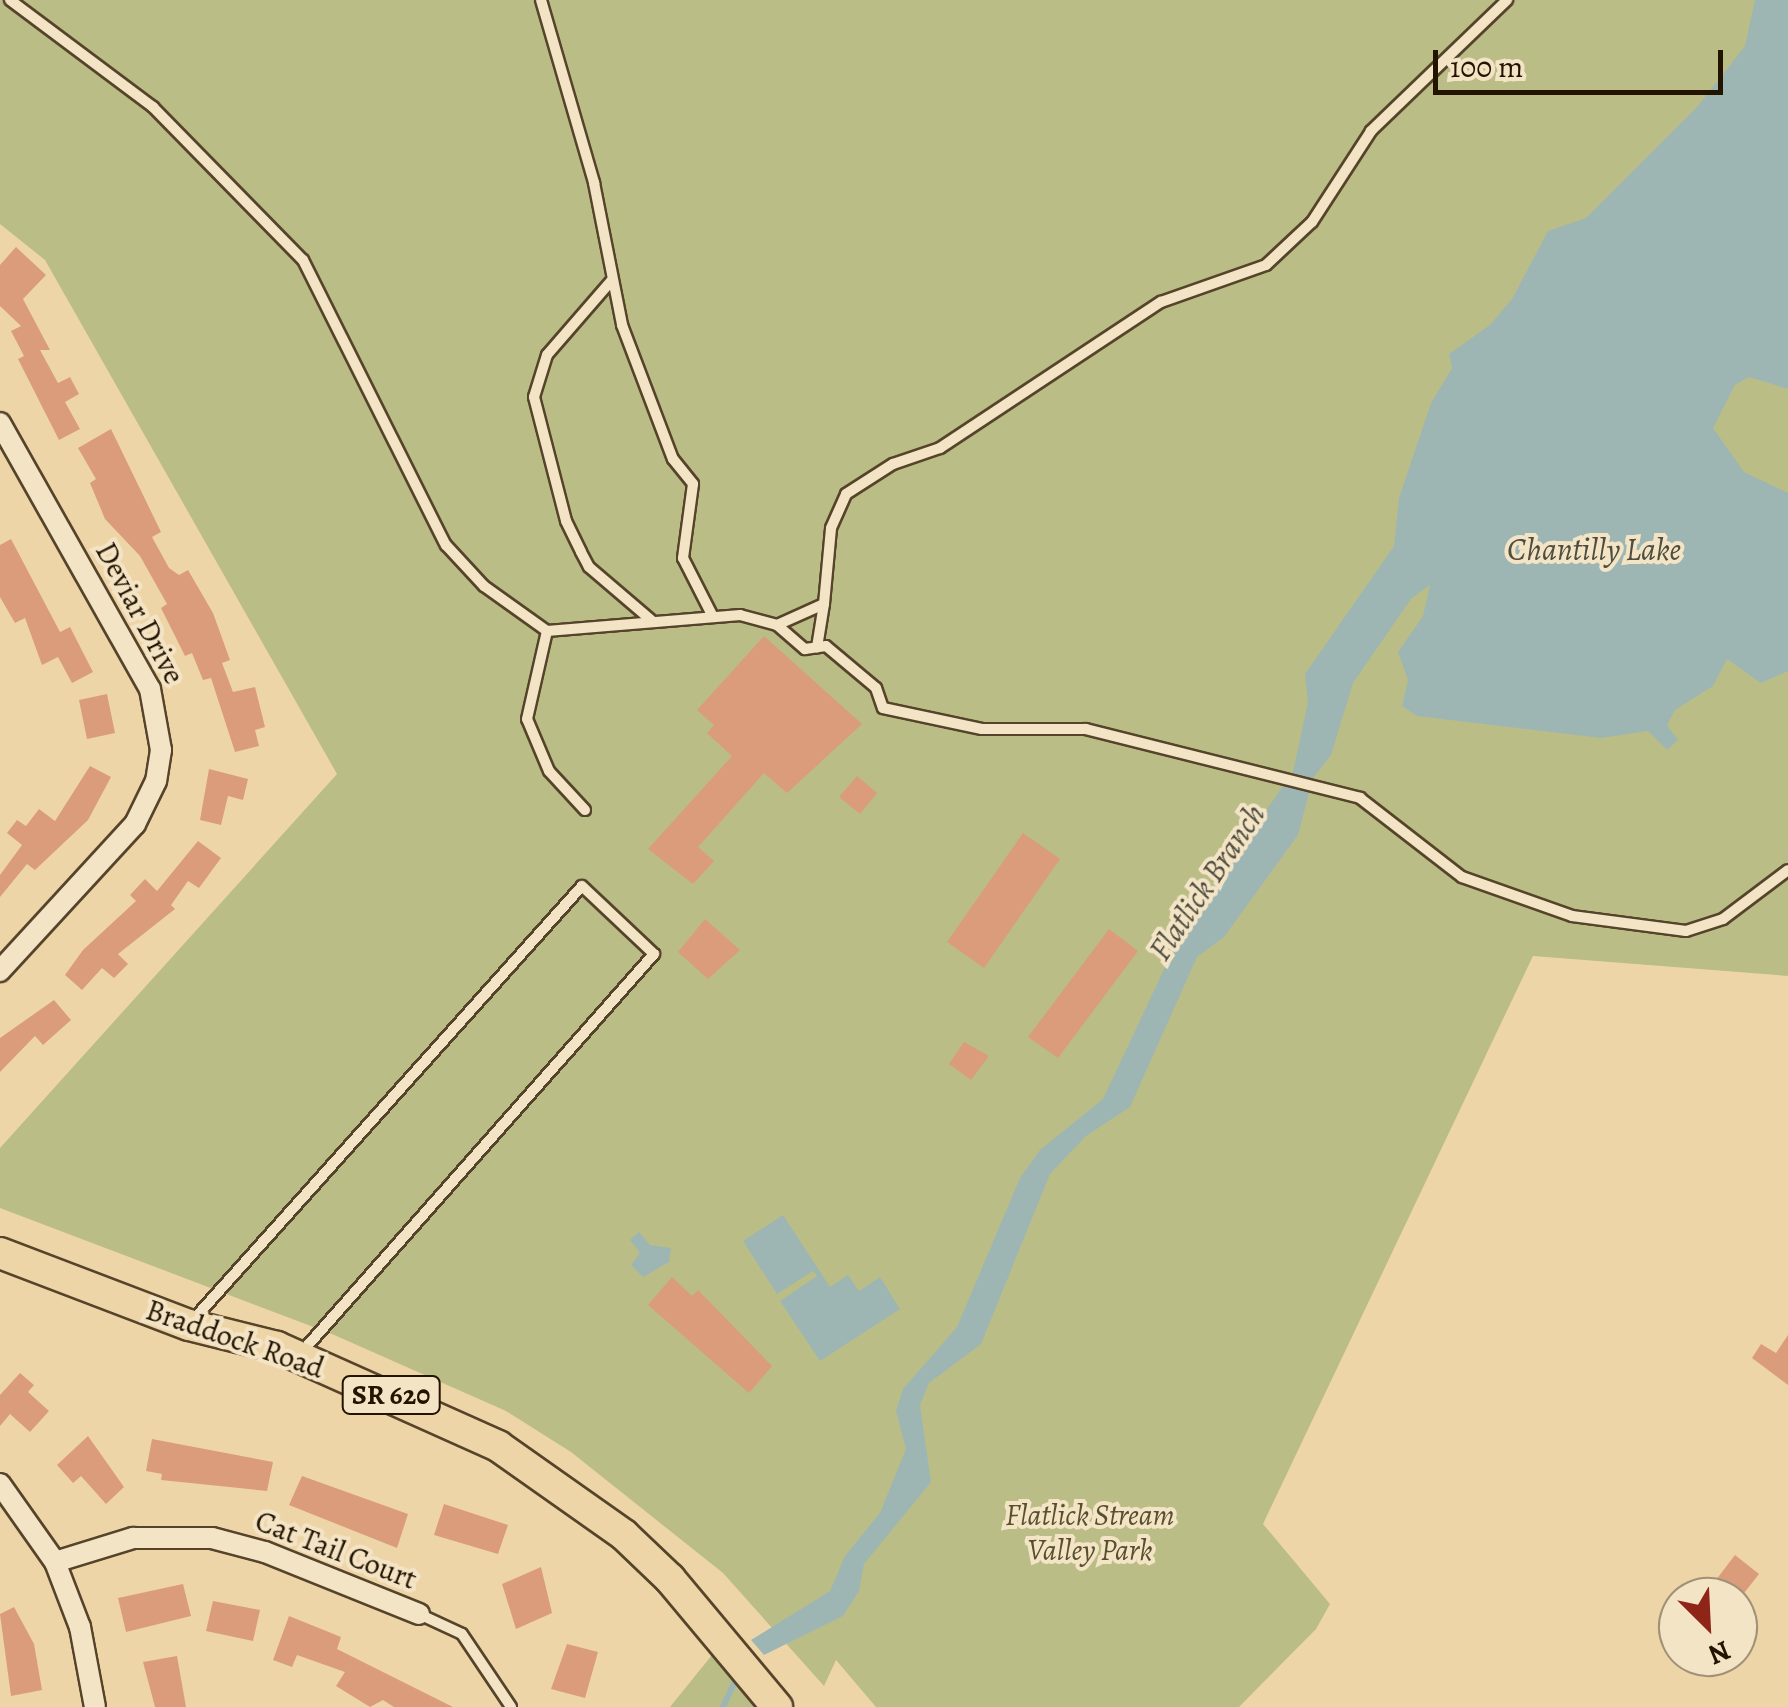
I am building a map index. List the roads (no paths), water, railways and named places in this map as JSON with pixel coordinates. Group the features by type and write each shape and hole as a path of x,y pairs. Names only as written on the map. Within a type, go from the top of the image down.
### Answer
{"main road":[{"name":"Braddock Road","path":"0,1253 189,1325 297,1358 413,1404 561,1486 646,1556 777,1707"}],"street":[{"name":"Deviar Drive","path":"0,423 150,689 161,750 156,781 135,824 0,971"},
{"path":"0,1484 56,1562 80,1627 95,1707"},
{"name":"Cat Tail Court","path":"56,1562 133,1538 212,1538 265,1552 419,1614"}],"lane":[{"path":"10,0 88,64 153,107 303,260 446,545 484,586 547,631 650,620 752,616 777,626 805,649 826,646 876,688 883,708 1012,732 1086,729 1360,798 1389,816 1462,877 1572,916 1686,931 1724,918 1788,870"},
{"path":"541,0 594,183 612,280 642,384 673,458 693,484 683,558 712,617"},
{"path":"817,647 831,528 846,494 892,464 940,448 1161,302 1266,265 1312,222 1371,132 1507,0"},
{"path":"612,280 547,354 534,397 580,552 589,568 650,620"},
{"path":"777,626 824,604"},
{"path":"547,631 527,719 549,771 585,810"},
{"path":"189,1325 582,886 654,954 297,1358"},
{"path":"419,1614 462,1634 511,1707"}],"water":[{"name":"Chantilly Lake","path":"1755,0 1788,0 1788,389 1749,377 1735,385 1713,428 1744,472 1788,493 1788,671 1761,683 1727,659 1713,686 1675,710 1667,725 1678,740 1667,750 1648,731 1601,738 1417,716 1402,706 1408,680 1398,652 1423,616 1430,585 1411,599 1353,683 1331,755 1313,778 1298,835 1224,937 1197,957 1130,1107 1086,1136 1050,1174 981,1344 929,1383 920,1405 931,1482 864,1564 859,1591 843,1616 764,1655 751,1640 830,1591 845,1556 880,1513 906,1449 896,1411 903,1389 957,1327 1020,1178 1040,1150 1103,1099 1183,929 1293,772 1308,702 1305,674 1394,546 1399,498 1431,403 1452,368 1449,354 1490,325 1512,299 1548,231 1586,218 1697,107 1745,46"},
{"path":"783,1215 830,1287 848,1275 859,1291 880,1277 900,1309 820,1361 780,1301 817,1276 813,1271 777,1294 743,1241"},
{"path":"639,1232 650,1245 671,1248 669,1262 643,1277 631,1265 640,1253 630,1240"}],"waterway":[{"name":"Flatlick Branch","path":"723,1707 737,1677"}],"park label":[{"name":"Flatlick Stream Valley Park","path":"1090,1532"}]}
